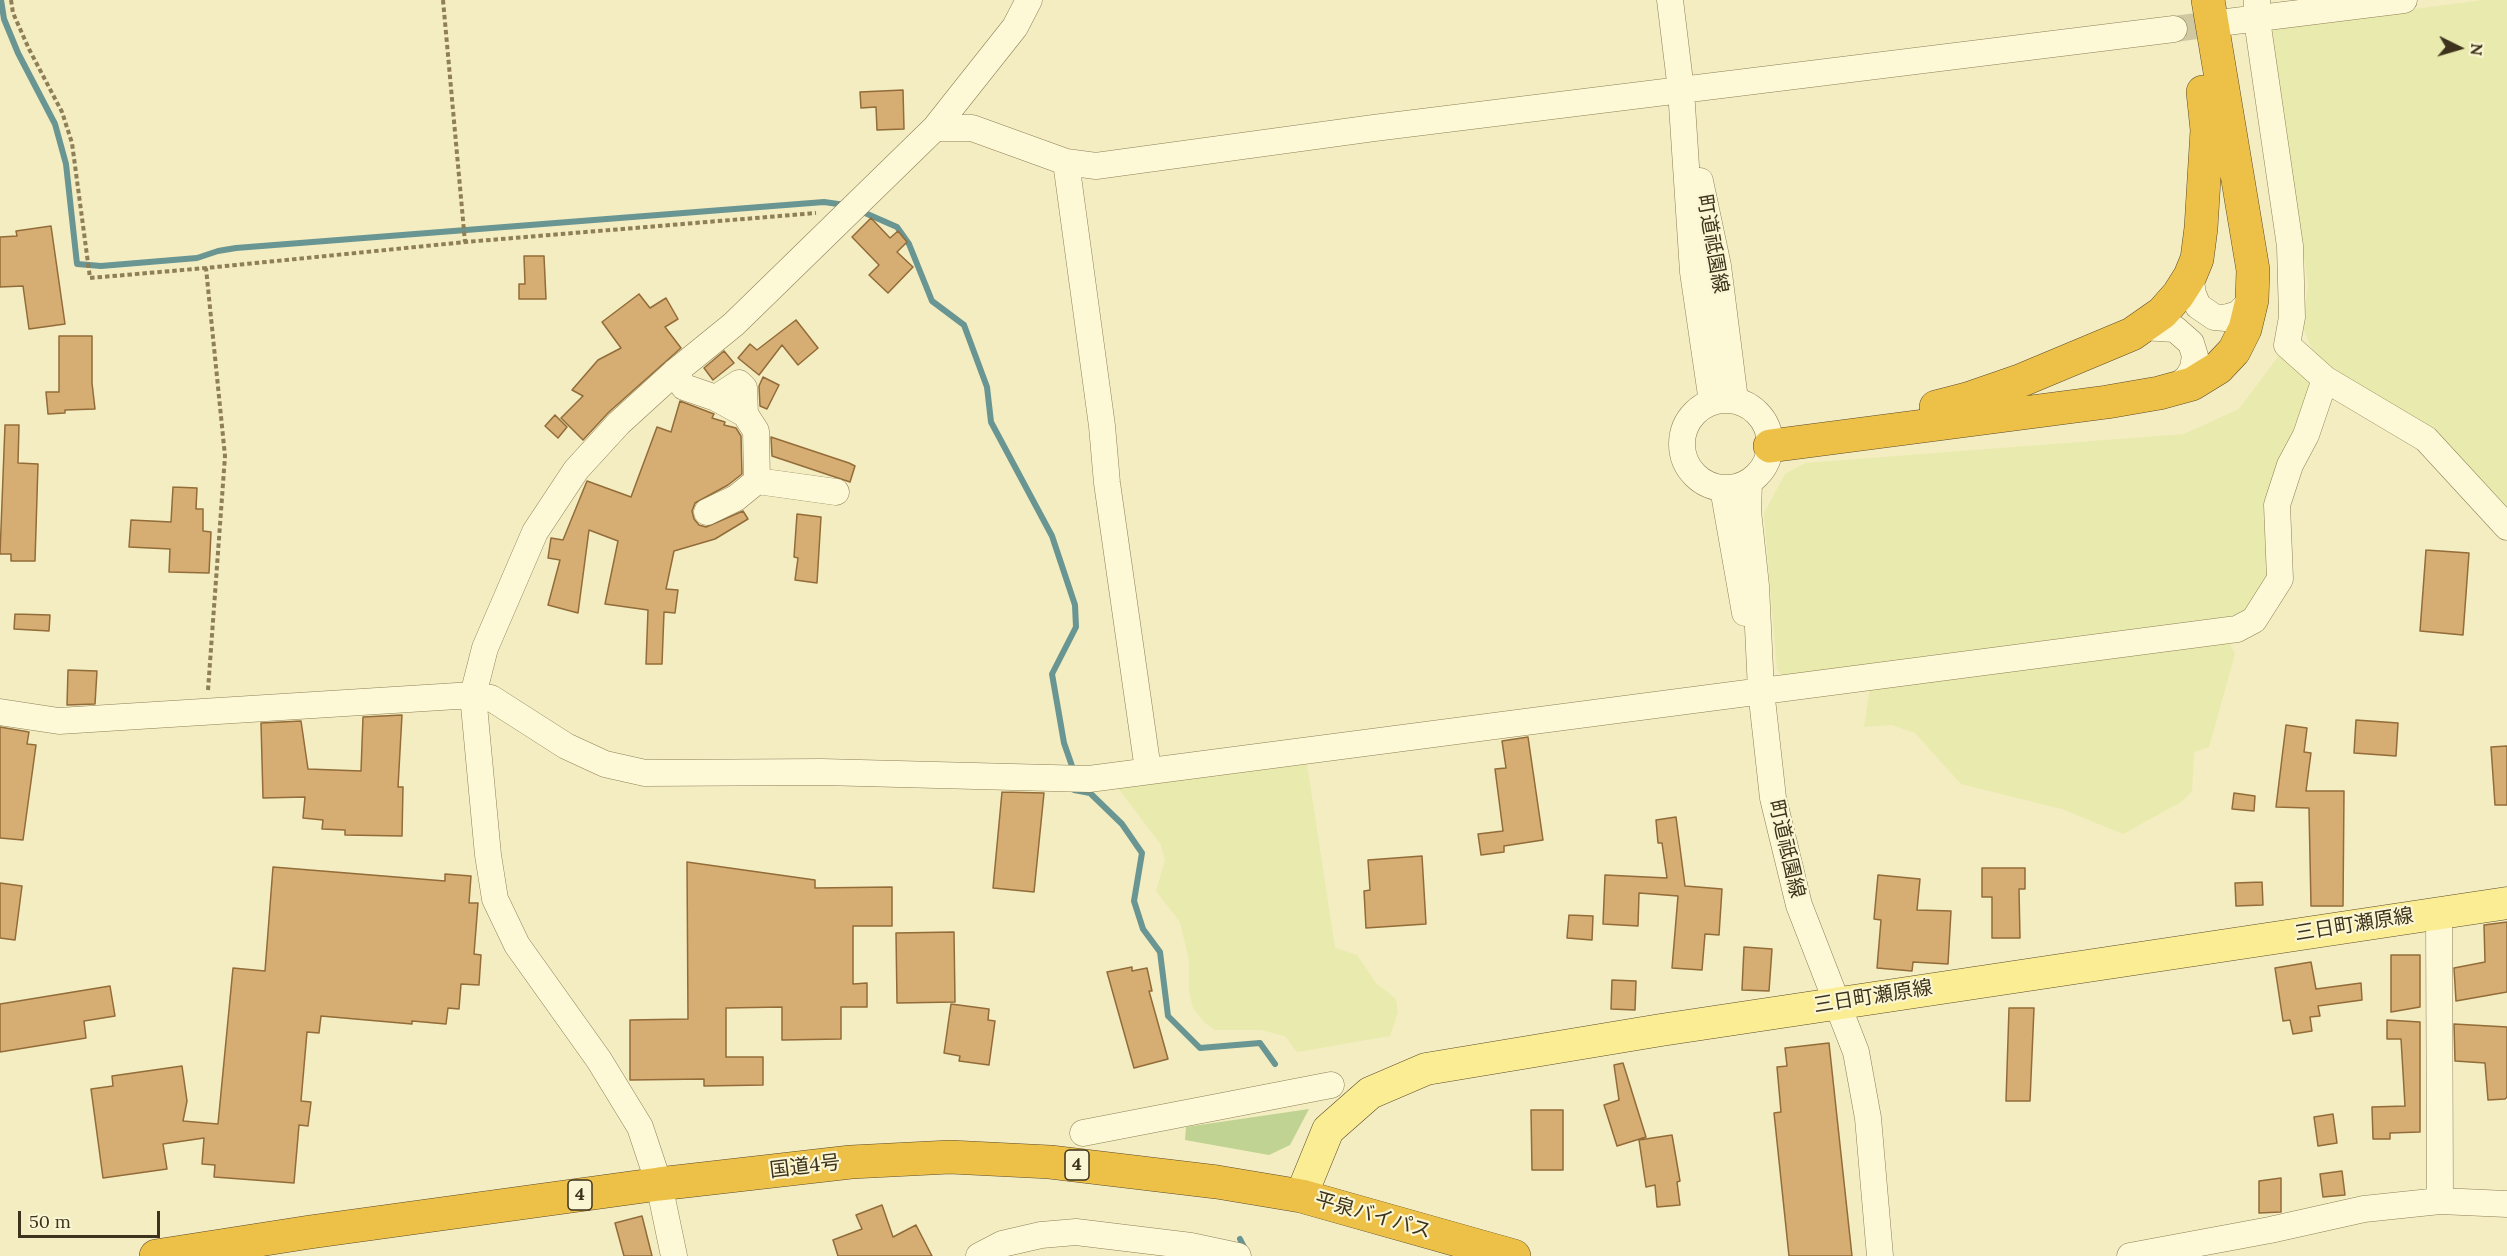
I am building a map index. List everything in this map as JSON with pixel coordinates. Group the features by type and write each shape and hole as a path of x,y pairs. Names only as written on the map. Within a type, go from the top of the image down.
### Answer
{"highway":[{"path":"1769,437 1930,408 1967,399 2102,348 2132,334 2162,313 2178,295 2190,276 2197,259 2201,228 2207,130 2202,81 2188,0"},
{"path":"1769,437 2107,402 2192,384 2218,368 2234,351 2245,329 2252,300 2253,270 2217,11"},
{"name":"国道4号","path":"310,1232 658,1184 851,1162 950,1157 1061,1163 1217,1182 1301,1196"},
{"name":"平泉バイパス","path":"1301,1196 1514,1256"},
{"name":"4","path":"156,1256 310,1232"}],"main road":[{"name":"三日町瀬原線","path":"1301,1196 1328,1130 1370,1093 1426,1069 1836,1003 2439,911 2507,903"},
{"path":"250,1256 310,1232"}],"street":[{"path":"674,1256 658,1184 640,1127 599,1060 517,945 495,899 488,855 473,695 485,648 535,531 576,470 619,423 675,372 734,324 935,128 1016,27 1029,0"},
{"name":"町道祗園線","path":"1670,0 1682,90 1718,266 1724,401"},
{"path":"2217,11 2404,0"},
{"path":"2257,10 2290,246 2292,317 2287,345 2325,378 2426,439 2507,527"},
{"path":"935,128 972,128 1066,162 1096,166 1374,128 2174,29"},
{"path":"1066,162 1102,426 1107,483 1148,770"},
{"path":"2190,276 2198,306 2214,316 2225,318 2238,314 2252,300"},
{"path":"2142,327 2175,329 2192,344 2195,356 2193,368 2188,377 2175,388"},
{"path":"675,372 684,387 716,398 739,383 744,388 745,414 756,431 757,481"},
{"path":"0,712 59,721 473,695 491,698 566,746 605,764 645,773 822,772 1089,779 2237,629 2254,620 2280,579 2277,505 2290,465 2306,435 2325,378"},
{"path":"1724,401 1755,410 1769,437 1764,467 1749,482 1736,487 1723,488 1709,485 1697,477 1688,466 1683,453 1682,439 1686,425 1694,413 1724,401"},
{"path":"707,512 736,498 757,481 836,492"},
{"name":"町道祗園線","path":"1749,482 1748,511 1756,586 1761,690 1773,798 1799,905 1856,1052 1866,1107 1880,1256"},
{"name":"町道祗園線","path":"1723,488 1738,579 1761,690"},
{"path":"2439,911 2440,1201"},
{"path":"1083,1133 1331,1085"},
{"path":"2130,1256 2270,1230 2364,1209 2440,1201 2507,1204"},
{"path":"979,1256 1002,1244 1041,1235 1077,1232 1191,1246 1238,1256"}],"path":[{"path":"11,0 13,13 62,112 72,143 90,278 465,242 851,210"},
{"path":"443,0 465,242"},
{"path":"206,268 225,456 206,712"}],"green space":[{"path":"2483,0 2507,0 2507,524 2344,376 2313,353 2302,324 2308,286 2271,28"},
{"path":"2281,353 2308,375 2311,385 2275,572 2241,621 1784,678 1777,669 1764,513 1785,474 1805,463 2184,434 2239,409"},
{"path":"2226,637 2235,654 2209,747 2194,752 2192,791 2181,802 2123,834 2062,809 1961,784 1915,733 1892,725 1864,727 1870,688"},
{"path":"1307,764 1335,948 1357,955 1376,983 1396,999 1398,1012 1390,1036 1297,1052 1285,1036 1261,1030 1215,1030 1205,1023 1193,1008 1189,991 1189,960 1180,922 1156,891 1165,860 1161,845 1118,788"},
{"path":"1309,1109 1290,1145 1269,1155 1185,1140 1186,1127"}],"building":[{"path":"903,90 904,129 877,130 876,107 861,108 860,92"},
{"path":"871,218 890,238 898,231 907,242 897,252 913,267 888,293 869,275 879,265 852,237"},
{"path":"51,226 65,324 29,329 23,286 0,287 0,237 17,236 16,231"},
{"path":"524,256 544,256 546,299 519,299 519,284 525,284"},
{"path":"639,294 650,308 666,298 678,319 665,327 681,348 609,412 583,440 561,418 583,396 572,390 598,360 621,348 602,322"},
{"path":"796,320 818,348 798,365 782,345 759,375 738,358 750,344 757,350"},
{"path":"59,336 92,336 92,383 95,409 65,410 65,413 48,414 46,392 59,392"},
{"path":"724,351 734,363 713,380 704,368"},
{"path":"763,377 779,385 767,409 760,406 759,386"},
{"path":"680,401 714,414 712,418 725,422 724,425 736,428 741,436 742,474 728,485 695,503 692,511 694,519 699,525 706,527 743,511 748,519 715,539 674,551 666,589 678,590 675,613 664,612 662,664 646,664 648,610 605,604 618,541 589,530 578,613 548,605 560,560 548,558 551,538 563,540 587,481 631,497 657,427 671,432"},
{"path":"555,415 567,427 558,438 545,426"},
{"path":"5,425 19,425 18,463 38,464 35,561 11,561 11,554 0,554"},
{"path":"771,437 855,466 850,482 772,456"},
{"path":"173,487 197,488 196,509 203,509 203,531 211,532 209,573 169,572 170,549 129,547 131,520 171,522"},
{"path":"797,514 821,517 817,583 795,580 798,558 794,557"},
{"path":"2426,550 2469,553 2463,635 2420,631"},
{"path":"15,614 50,615 49,631 14,629"},
{"path":"68,670 97,671 95,704 67,705"},
{"path":"402,715 398,787 403,787 402,836 345,835 345,830 322,829 323,820 303,818 305,797 263,798 261,723 301,721 308,769 361,771 363,717"},
{"path":"2356,720 2398,723 2396,756 2354,753"},
{"path":"2286,725 2307,728 2304,752 2311,753 2306,791 2344,791 2343,906 2311,906 2309,808 2276,807"},
{"path":"0,727 29,732 27,744 36,745 23,840 0,838"},
{"path":"1528,737 1543,840 1504,846 1504,852 1481,855 1478,834 1503,831 1495,769 1506,768 1502,741"},
{"path":"2507,746 2507,805 2495,805 2491,747"},
{"path":"1002,792 1044,793 1034,892 993,888"},
{"path":"2234,793 2255,796 2254,811 2232,809"},
{"path":"1676,817 1685,886 1722,889 1719,935 1705,934 1702,970 1672,968 1678,896 1639,893 1638,926 1603,924 1605,875 1667,878 1662,843 1658,843 1656,820"},
{"path":"1422,856 1426,924 1366,928 1364,891 1370,890 1368,860"},
{"path":"687,862 815,880 815,888 892,887 892,926 853,926 853,984 867,983 867,1007 841,1007 841,1039 782,1040 782,1007 726,1008 726,1057 763,1057 763,1085 704,1086 704,1079 630,1080 630,1020 688,1019"},
{"path":"273,867 445,881 445,874 471,876 469,903 478,903 474,954 481,955 479,985 461,984 459,1009 448,1008 446,1024 412,1021 412,1024 321,1016 319,1033 307,1032 301,1101 311,1102 308,1126 299,1125 294,1183 214,1177 215,1165 202,1164 204,1138 163,1144 167,1169 103,1178 91,1089 113,1086 112,1076 182,1066 187,1101 183,1121 218,1124 233,968 265,971"},
{"path":"1982,868 2025,868 2025,889 2019,889 2020,938 1992,938 1992,897 1982,897"},
{"path":"1878,875 1920,879 1917,910 1951,911 1948,964 1913,962 1912,971 1877,968 1881,920 1874,919"},
{"path":"2262,882 2263,905 2236,906 2235,883"},
{"path":"0,883 22,886 15,940 0,938"},
{"path":"1569,915 1593,916 1592,940 1567,938"},
{"path":"2507,922 2507,992 2456,1001 2454,968 2485,962 2484,925"},
{"path":"954,932 955,1002 897,1003 896,933"},
{"path":"1744,947 1772,949 1769,991 1742,990"},
{"path":"2391,955 2420,955 2420,1007 2391,1012"},
{"path":"2311,962 2316,989 2361,983 2362,1000 2318,1006 2320,1016 2310,1017 2312,1031 2293,1034 2290,1020 2283,1021 2275,968"},
{"path":"1132,967 1132,971 1147,968 1152,991 1149,991 1168,1059 1134,1068 1107,972"},
{"path":"1612,980 1636,981 1635,1010 1611,1009"},
{"path":"110,986 115,1016 84,1021 86,1038 0,1052 0,1004"},
{"path":"951,1004 989,1009 988,1020 995,1021 989,1065 959,1061 960,1056 944,1053"},
{"path":"2009,1008 2034,1008 2030,1101 2006,1101"},
{"path":"2387,1020 2420,1022 2420,1132 2390,1133 2390,1139 2373,1139 2372,1107 2405,1106 2401,1039 2387,1039"},
{"path":"2454,1024 2507,1027 2507,1097 2505,1099 2488,1100 2485,1063 2455,1061"},
{"path":"1829,1043 1852,1256 1789,1256 1774,1113 1781,1112 1777,1067 1787,1066 1785,1048"},
{"path":"1623,1063 1646,1137 1617,1146 1604,1105 1619,1100 1614,1065"},
{"path":"1531,1110 1563,1110 1563,1170 1532,1170"},
{"path":"2333,1114 2337,1143 2318,1146 2314,1117"},
{"path":"1672,1135 1680,1181 1677,1182 1680,1205 1657,1207 1655,1185 1646,1187 1639,1140"},
{"path":"2342,1171 2345,1195 2323,1197 2320,1174"},
{"path":"2281,1178 2281,1212 2259,1213 2259,1181"},
{"path":"882,1205 893,1237 916,1225 932,1256 838,1256 833,1240 862,1229 856,1215"},
{"path":"642,1216 652,1256 624,1256 615,1223"}],"waterway":[{"path":"1,0 4,19 18,53 55,124 66,164 77,264 101,266 197,258 236,248 824,202 845,205"},
{"path":"865,213 897,227 909,244 932,301 964,325 987,387 991,422 1052,536 1075,605 1076,627 1052,674 1064,743 1072,766 1070,772"},
{"path":"1074,790 1090,793 1122,824 1142,853 1134,901 1143,929 1160,952 1168,1016 1200,1048 1260,1043 1275,1064"},
{"path":"1240,1239 1246,1251"}],"tunnel":[{"path":"2174,29 2227,22"}]}
